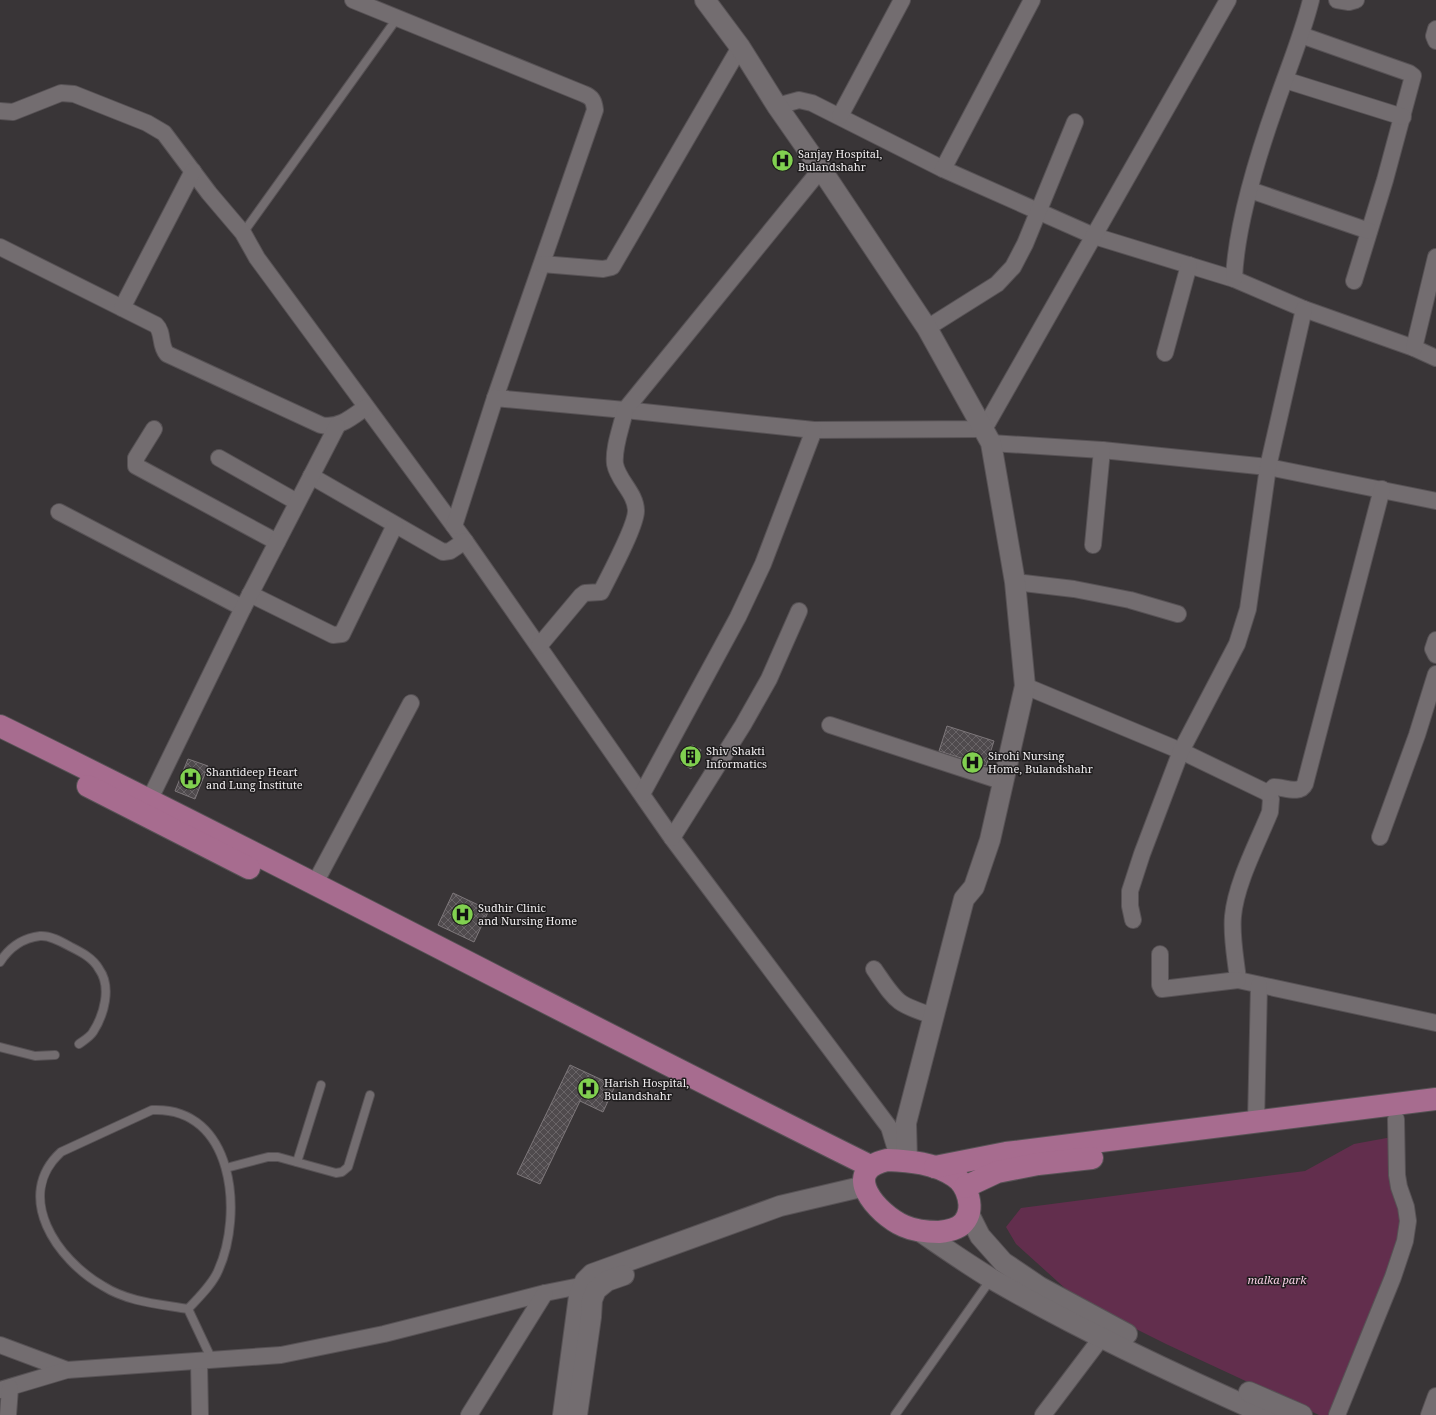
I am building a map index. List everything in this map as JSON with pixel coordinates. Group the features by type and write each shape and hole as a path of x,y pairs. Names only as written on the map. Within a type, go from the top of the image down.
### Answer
{"main road":[{"path":"0,726 146,806 867,1182"},
{"path":"0,741 146,806 314,885 867,1182 875,1205 889,1218 903,1226 918,1230 944,1231 956,1228 964,1223 969,1214 968,1198 965,1187 955,1177 915,1163"},
{"path":"867,1182 887,1160 915,1163 1006,1153 1256,1123 1436,1099"},
{"path":"965,1187 996,1172 1038,1164 1436,1113"}],"street":[{"path":"353,0 398,17 584,94 590,97 594,102 595,110 495,398 454,526"},
{"path":"705,0 740,47 777,106 822,169 927,328 987,436 1015,582 1025,686 990,840 974,887 964,899 906,1123 915,1163"},
{"path":"840,116 902,0"},
{"path":"943,169 1032,0"},
{"path":"987,436 1094,236 1228,0"},
{"path":"1234,279 1236,248 1250,190 1276,104 1301,35 1311,0"},
{"path":"1337,0 1349,2 1356,0"},
{"path":"1436,29 1434,36 1436,41"},
{"path":"1301,35 1412,74 1413,80 1354,281"},
{"path":"542,264 603,269 612,267 740,47"},
{"path":"1285,80 1402,118"},
{"path":"0,111 13,112 61,93 74,94 88,98 147,123 164,133 242,233 257,258 465,541 672,838 915,1163"},
{"path":"777,106 799,100 812,102 943,169 1094,236 1234,279 1304,309 1414,348 1436,358"},
{"path":"927,328 997,284 1013,267 1039,212 1075,122"},
{"path":"539,646 581,596 585,593 601,592 634,521 635,502 615,464 615,456 625,410 822,169"},
{"path":"122,308 193,171"},
{"path":"1250,190 1369,231"},
{"path":"0,247 156,325 160,329 163,349 167,354 321,425 330,427 337,426 366,407"},
{"path":"1414,348 1436,257"},
{"path":"1165,353 1189,265"},
{"path":"1133,920 1130,906 1130,891 1181,751 1237,644 1248,609 1268,467 1304,309"},
{"path":"495,398 814,430 987,436 1102,450 1268,467 1436,501"},
{"path":"146,806 250,594 337,426"},
{"path":"154,428 136,458 136,466 277,542"},
{"path":"642,794 738,617 763,564 814,430"},
{"path":"1092,545 1102,450"},
{"path":"219,458 297,502"},
{"path":"311,476 443,552 450,551 465,541"},
{"path":"1268,793 1274,787 1298,790 1305,784 1382,490"},
{"path":"59,512 243,608"},
{"path":"250,594 334,635 342,634 395,525"},
{"path":"1015,582 1074,589 1130,600 1178,614"},
{"path":"672,838 743,725 769,679 799,611"},
{"path":"1436,640 1433,648 1436,655"},
{"path":"1380,836 1417,735 1436,674"},
{"path":"1025,686 1181,751 1268,793 1271,799 1270,812 1235,904 1233,928 1238,980"},
{"path":"314,885 411,703"},
{"path":"830,725 1004,782"},
{"path":"915,1163 919,1123 945,1019 978,902 974,887"},
{"path":"1160,954 1160,985 1162,989 1166,990 1238,980 1436,1023"},
{"path":"874,969 899,1003 907,1008 934,1016"},
{"path":"1256,1123 1259,985"},
{"path":"1337,1415 1393,1277 1405,1241 1408,1221 1406,1207 1399,1187 1397,1175 1396,1119"},
{"path":"563,1415 579,1296 589,1289 607,1281 784,1218 867,1182"},
{"path":"969,1214 997,1270 1102,1337 1267,1415"},
{"path":"918,1230 997,1270 1040,1287 1108,1325 1302,1415"},
{"path":"8,1415 5,1389 68,1370 282,1355 384,1334 545,1293 589,1289"},
{"path":"577,1415 591,1317 592,1300 589,1289"},
{"path":"469,1415 545,1293"},
{"path":"1042,1415 1102,1337"},
{"path":"0,1345 68,1370"},
{"path":"200,1415 205,1361"},
{"path":"1429,1415 1436,1396"}],"lane":[{"path":"242,233 398,17"},
{"path":"0,962 7,952 21,941 40,936 59,940 86,955 100,969 105,984 106,998 92,1033 79,1044"},
{"path":"0,1047 35,1056 55,1055"},
{"path":"297,1162 321,1084"},
{"path":"226,1168 268,1157 278,1157 336,1173 342,1172 348,1167 370,1095"},
{"path":"166,1109 185,1114 203,1126 219,1147 229,1177 232,1208 229,1236 218,1271 202,1294 188,1309 136,1300 103,1287 85,1274 60,1250 44,1221 39,1199 41,1185 46,1170 61,1152 152,1110 166,1109"},
{"path":"895,1415 997,1270"},
{"path":"188,1309 205,1361"}],"green space":[{"name":"malka park","path":"1403,1135 1399,1255 1343,1415 1319,1415 1166,1344 1078,1300 1016,1244 1006,1227 1021,1208 1305,1171 1354,1144"}],"building":[{"path":"784,150 793,157 784,170 775,163"},
{"path":"947,726 994,741 986,766 939,751"},
{"name":"Shiv Shakti Informatics","path":"692,745 701,750 691,769 681,763"},
{"path":"188,759 208,766 195,799 175,791"},
{"path":"453,893 489,910 474,942 438,925"},
{"path":"570,1065 615,1086 603,1112 580,1101 540,1184 517,1174"}],"place":[{"name":"Sanjay Hospital, Bulandshahr","path":"783,160"},
{"name":"Shiv Shakti Informatics","path":"691,757"},
{"name":"Sirohi Nursing Home, Bulandshahr","path":"972,762"},
{"name":"Shantideep Heart and Lung Institute","path":"191,778"},
{"name":"Sudhir Clinic and Nursing Home","path":"462,914"},
{"name":"Harish Hospital, Bulandshahr","path":"589,1089"}]}
